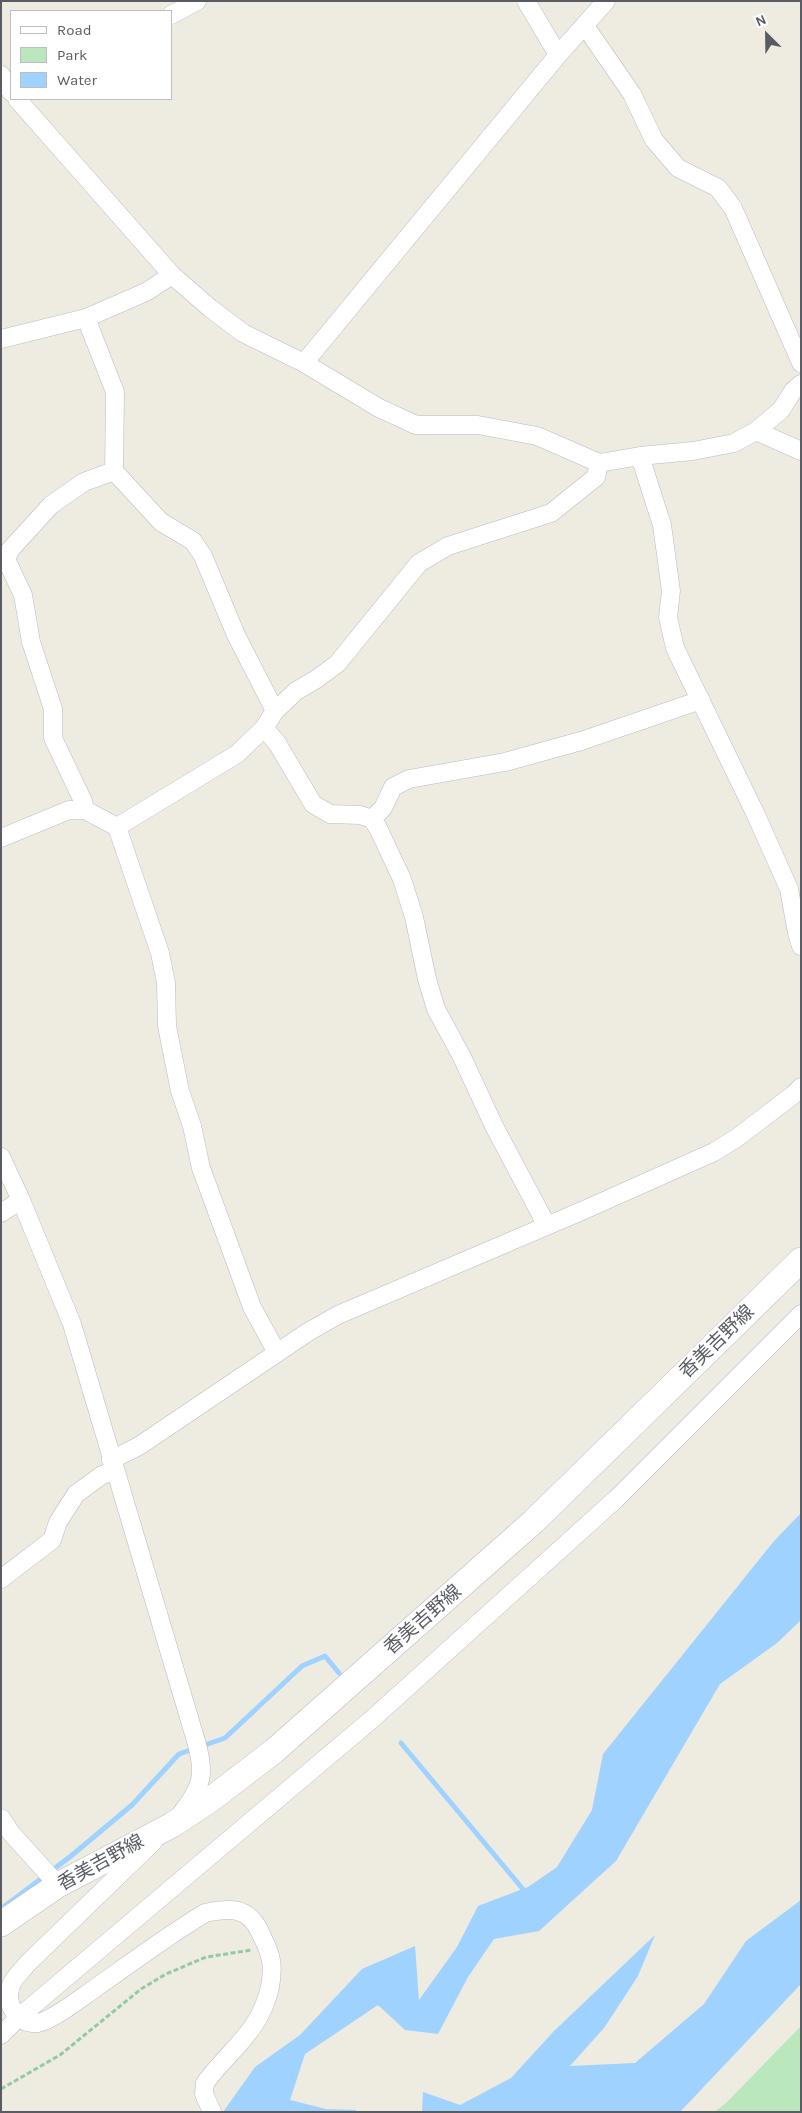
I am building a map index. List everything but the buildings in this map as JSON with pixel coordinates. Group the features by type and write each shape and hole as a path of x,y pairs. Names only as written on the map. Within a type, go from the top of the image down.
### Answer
{"main road":[{"name":"香美吉野線","path":"1,1924 51,1878 172,1825 210,1800 274,1751 533,1522 801,1260"}],"street":[{"path":"172,14 197,1"},
{"path":"526,1 558,55"},
{"path":"304,363 558,55 606,1"},
{"path":"585,26 632,94 654,140 678,168 718,188 733,208 801,363"},
{"path":"1,75 10,90"},
{"path":"18,100 172,275 210,308 243,333 304,363 379,408 416,424 478,425 537,436 599,463 640,456 693,451 734,443 756,431 781,410 793,391 801,384"},
{"path":"1,339 86,318 146,292 172,275"},
{"path":"86,318 115,392 114,471 161,522 193,541 204,556 236,635 275,711"},
{"path":"756,431 801,451"},
{"path":"640,456 662,525 671,591 668,618 675,648 790,889 801,946"},
{"path":"117,827 238,754 264,728 275,711 296,691 337,664 419,563 448,546 551,513 596,477 599,463"},
{"path":"85,810 83,801 53,738 53,709 31,642 22,595 6,559 10,550 51,505 84,482 114,471"},
{"path":"372,819 383,808 393,787 409,779 505,762 581,741 701,700"},
{"path":"264,728 277,743 313,804 330,814 360,814 372,819 378,828 402,878 414,917 427,979 436,1009 462,1056 494,1126 548,1226"},
{"path":"1,838 69,810 85,810 117,827 160,953 166,983 167,1026 180,1091 192,1126 201,1168 252,1307 277,1353"},
{"path":"1,1579 52,1540 58,1522 76,1494 139,1446 308,1332 338,1315 548,1226 714,1152 746,1131 801,1087"},
{"path":"1,1157 21,1200 72,1324 198,1747 200,1784 196,1794 172,1825 28,1963 13,1980 9,1990 9,2000 18,2018 28,2022 40,2022 65,2009 205,1913 225,1909 240,1910 256,1925 267,1947 270,1954 272,1978 266,2004 255,2026 205,2083 204,2094 212,2111"},
{"path":"1,1213 21,1200"},
{"path":"1,2035 18,2018 370,1720 616,1499 801,1314"},
{"path":"1,1818 51,1878"}],"path":[{"path":"1,2089 60,2055 141,1989 166,1974 206,1957 267,1947"}],"green space":[{"path":"801,2026 801,2112 714,2112 726,2103"}],"water":[{"path":"801,1513 801,1620 777,1643 720,1684 616,1861 539,1931 494,1939 468,1977 438,2034 405,2030 378,2005 305,2054 290,2100 326,2109 356,2110 355,2112 223,2112 255,2067 300,2035 362,1969 415,1946 419,2000 457,1947 478,1906 528,1887 557,1867 592,1810 603,1754 774,1541"},
{"path":"801,1900 801,1984 680,2112 422,2112 423,2092 460,2105 511,2078 554,2031 655,1935 638,1976 604,2028 570,2066 635,2063 704,2004 746,1941"}],"waterway":[{"path":"5,1906 71,1856 132,1805 179,1754 225,1738 302,1666 325,1656 339,1673"},
{"path":"401,1743 527,1894"}]}
